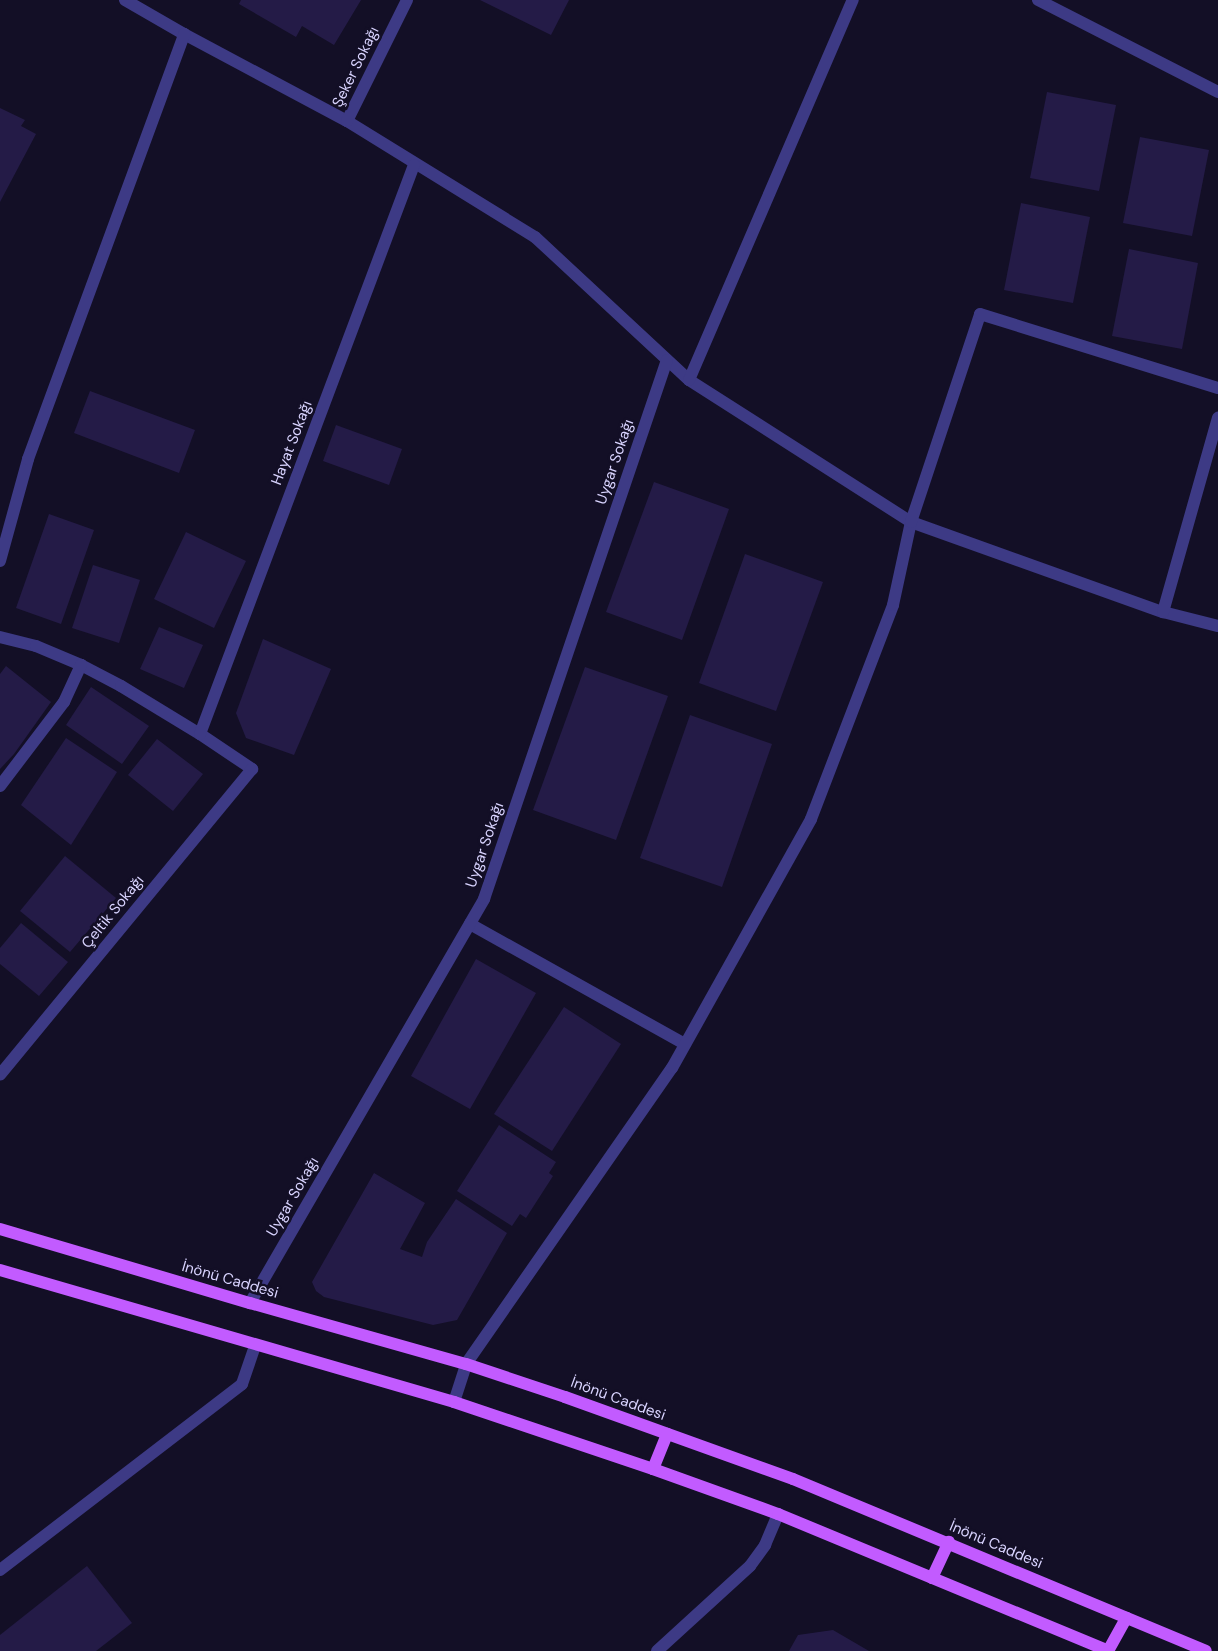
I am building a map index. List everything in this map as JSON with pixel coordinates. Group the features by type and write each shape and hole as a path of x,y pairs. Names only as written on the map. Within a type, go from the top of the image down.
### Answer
{"main road":[{"name":"İnönü Caddesi","path":"0,1229 250,1303 466,1364 667,1434 793,1479 949,1542 1206,1651"},
{"path":"0,1270 255,1346 454,1402 653,1469 778,1514 1108,1651 1126,1618"},
{"path":"653,1469 667,1434"},
{"path":"932,1578 949,1542"}],"street":[{"path":"125,0 184,34 347,121 414,165 535,238 690,380 911,522 1163,612 1218,626"},
{"name":"Şeker Sokağı","path":"347,121 407,0"},
{"path":"690,380 853,0"},
{"path":"1038,0 1218,92"},
{"path":"0,562 28,459 184,34"},
{"name":"Hayat Sokağı","path":"200,734 414,165"},
{"path":"454,1402 466,1364 672,1068 811,819 892,605 911,522 980,314 1218,388"},
{"name":"Uygar Sokağı","path":"250,1303 484,899 667,360"},
{"path":"1163,612 1218,418"},
{"path":"0,637 36,646 82,665 121,686 200,734"},
{"path":"0,786 64,702 82,665"},
{"name":"Çeltik Sokağı","path":"0,1075 252,769 200,734"},
{"path":"470,924 685,1044"},
{"path":"0,1570 242,1384 255,1346"},
{"path":"656,1651 750,1566 764,1545 778,1514"}],"building":[{"path":"241,0 361,0 334,45 302,26 296,37 239,4"},
{"path":"480,0 569,0 551,35"},
{"path":"1047,92 1116,105 1099,191 1030,178"},
{"path":"0,108 25,120 21,126 36,134 0,202"},
{"path":"1140,137 1209,150 1192,236 1123,223"},
{"path":"1021,203 1090,217 1073,303 1004,290"},
{"path":"1129,249 1198,263 1182,349 1112,336"},
{"path":"90,391 195,430 179,473 74,433"},
{"path":"336,425 402,449 389,485 323,461"},
{"path":"654,482 729,509 682,640 606,612"},
{"path":"49,514 94,530 61,624 16,608"},
{"path":"186,532 246,561 214,628 154,599"},
{"path":"745,554 823,582 776,711 699,683"},
{"path":"93,565 140,580 119,643 72,628"},
{"path":"159,627 203,645 184,688 140,669"},
{"path":"263,639 331,669 294,755 246,738 236,713"},
{"path":"6,666 51,702 14,754 0,769 0,674"},
{"path":"585,667 668,696 616,840 533,810"},
{"path":"91,687 149,726 122,764 66,725"},
{"path":"690,715 772,744 722,887 640,858"},
{"path":"66,738 117,772 71,845 21,805"},
{"path":"157,739 203,774 173,811 128,775"},
{"path":"65,856 116,898 70,952 20,911"},
{"path":"21,923 68,962 39,996 0,964 0,948"},
{"path":"476,959 536,993 470,1109 411,1076"},
{"path":"564,1007 621,1044 552,1151 494,1114"},
{"path":"499,1125 556,1162 549,1173 553,1176 526,1218 520,1214 512,1226 457,1191"},
{"path":"374,1173 425,1203 400,1249 422,1257 427,1242 456,1199 507,1233 457,1320 433,1325 324,1297 316,1291 312,1282"},
{"path":"87,1566 132,1623 96,1651 0,1651 0,1635"},
{"path":"833,1630 869,1651 789,1651 798,1635"}]}
